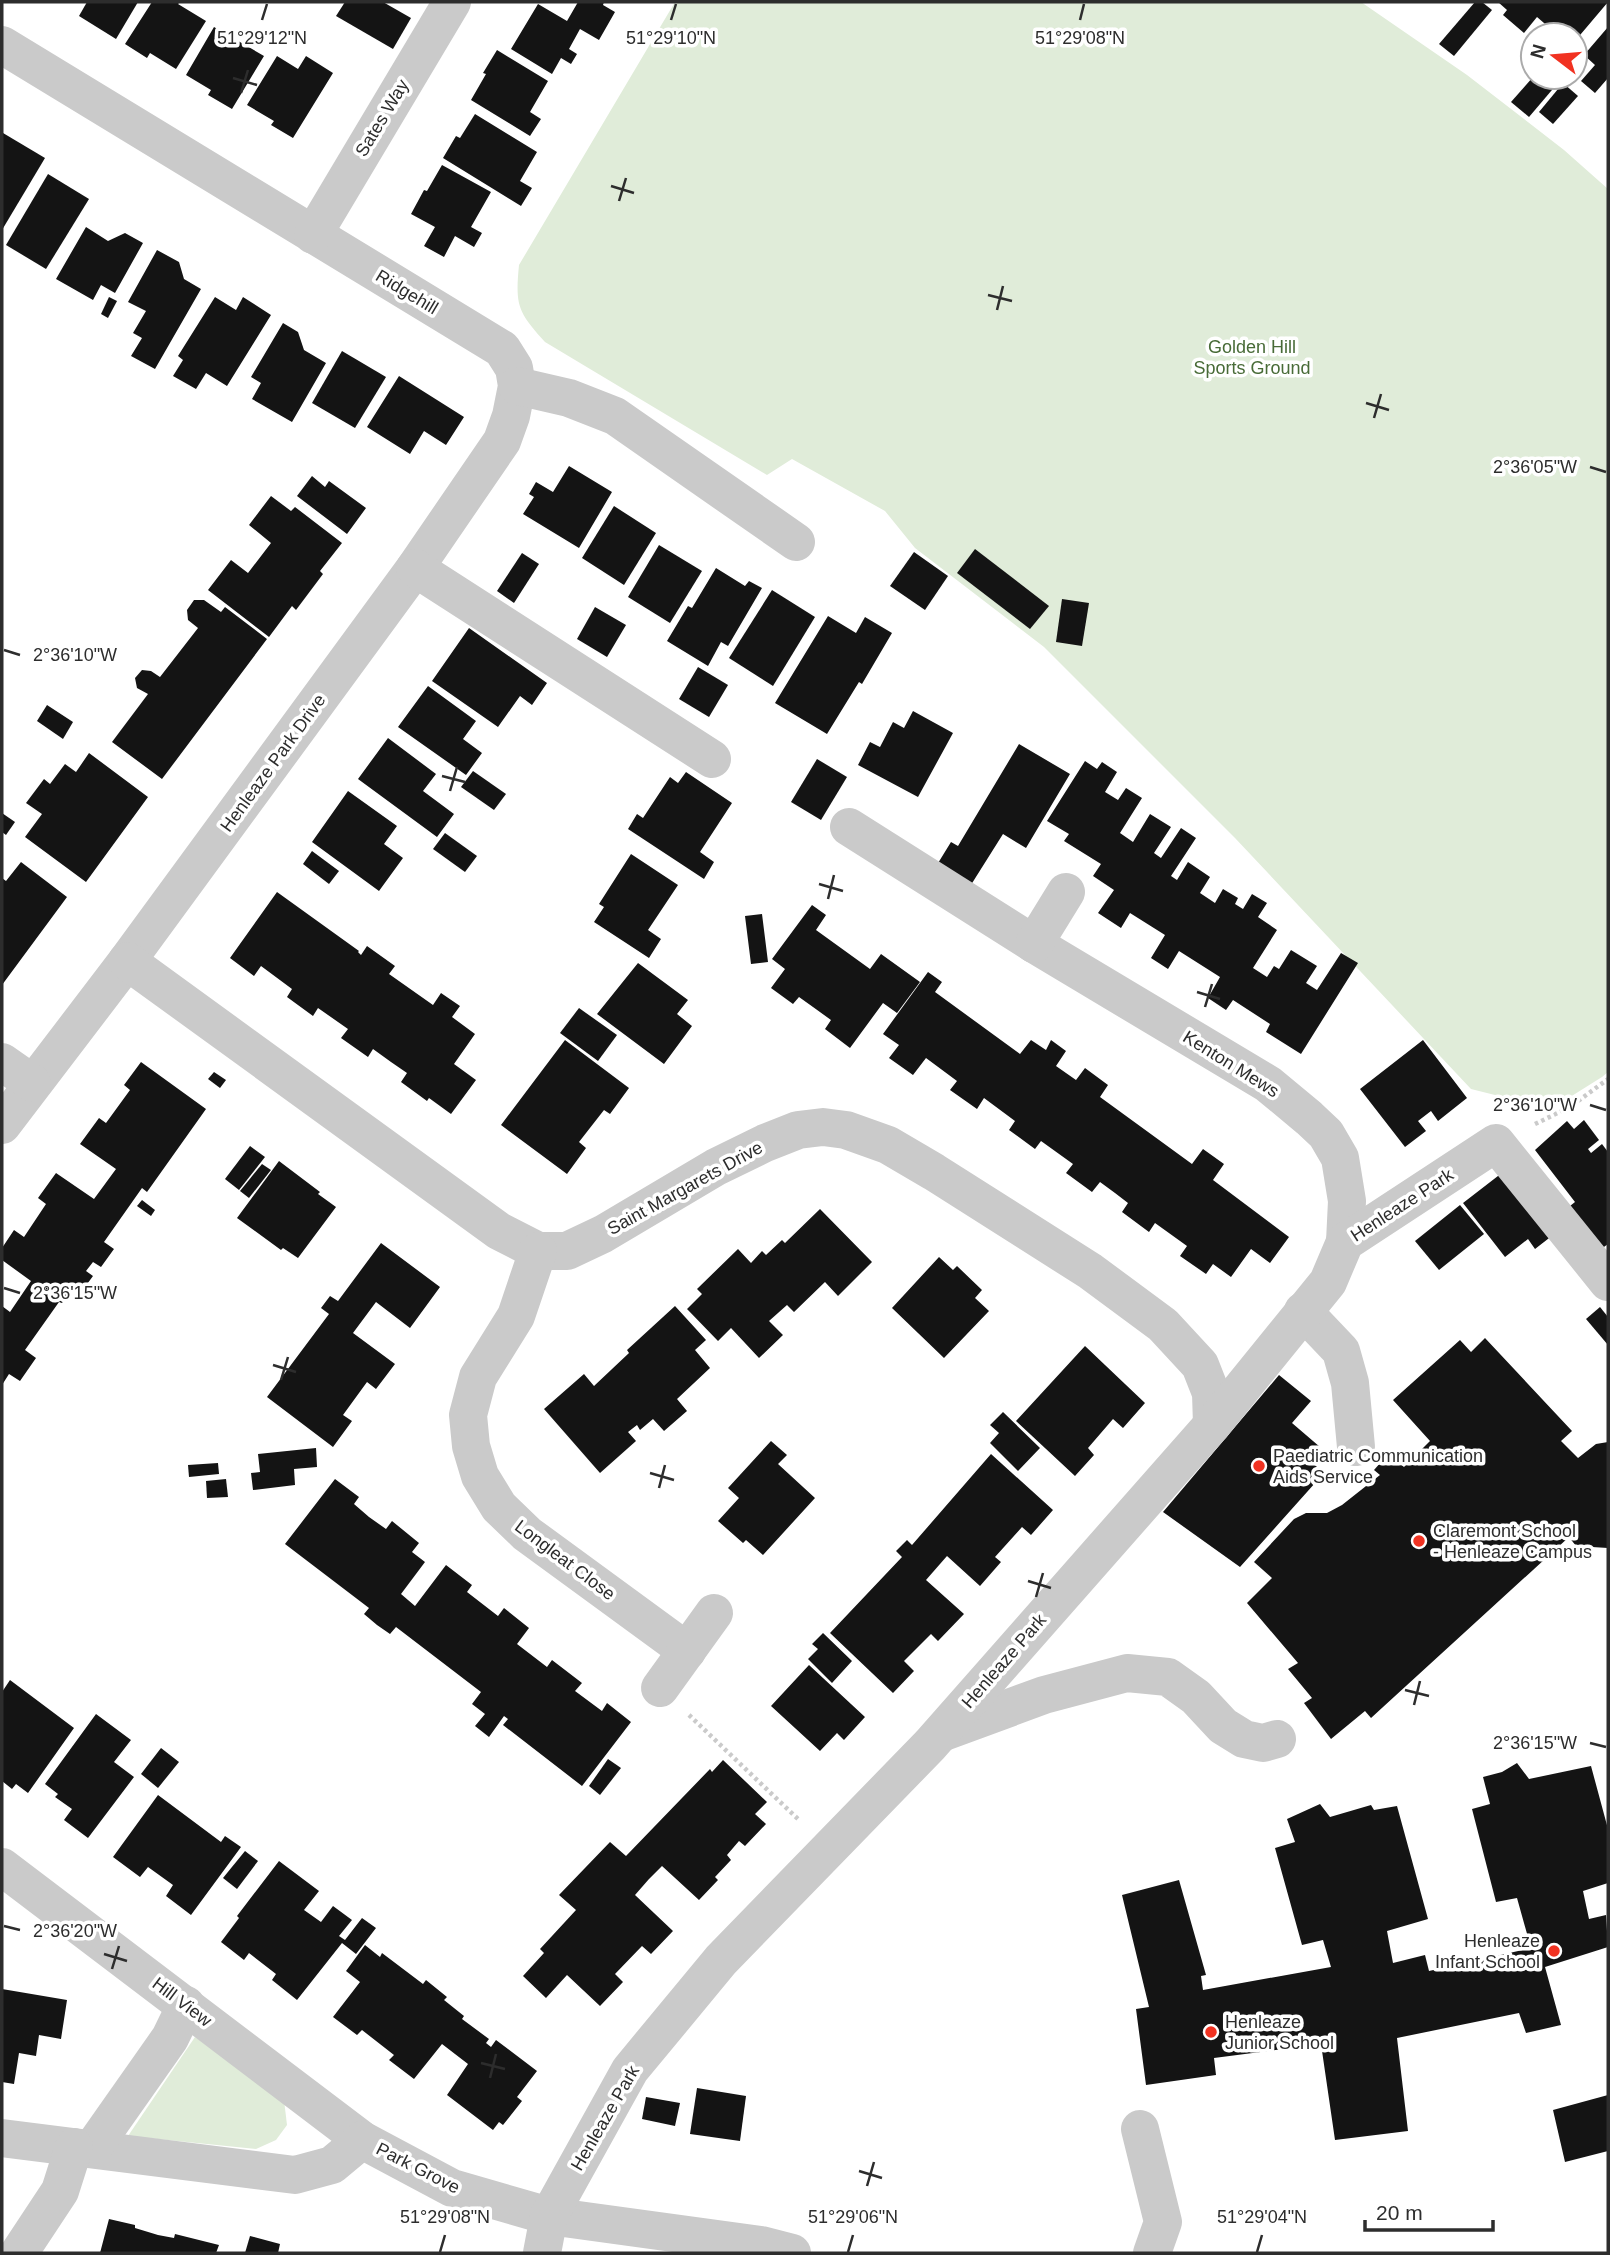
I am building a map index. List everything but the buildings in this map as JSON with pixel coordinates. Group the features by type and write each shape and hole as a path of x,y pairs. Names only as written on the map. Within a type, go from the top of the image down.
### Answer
{"street":[{"name":"Sates Way","path":"313,235 452,2"},
{"name":"Ridgehill","path":"2,45 502,349 514,368 517,386"},
{"path":"517,386 569,398 615,416 796,542"},
{"name":"Henleaze Park Drive","path":"2,1125 17,1073 127,961 415,568 502,441 511,416 517,386"},
{"path":"415,568 696,741"},
{"name":"Kenton Mews","path":"849,827 1034,944 1268,1084 1309,1118 1326,1135 1340,1158 1347,1201 1345,1241"},
{"path":"1034,944 1066,892"},
{"path":"127,961 499,1231 538,1251"},
{"name":"Saint Margarets Drive","path":"538,1251 568,1251 603,1234 716,1167 798,1130 823,1127 846,1130 888,1145 934,1172 1090,1271 1163,1325 1200,1365 1211,1393 1212,1425"},
{"path":"1496,1143 1608,1282"},
{"name":"Henleaze Park","path":"542,2253 550,2216 630,2070 721,1960 939,1734 1212,1425 1328,1282 1345,1241 1496,1143"},
{"name":"Longleat Close","path":"538,1251 516,1316 478,1377 468,1415 471,1446 480,1476 499,1507 527,1534 687,1651"},
{"path":"1303,1311 1341,1351 1350,1383 1356,1447"},
{"path":"660,1688 714,1614"},
{"path":"939,1734 1044,1695 1127,1673 1168,1677 1196,1697 1223,1726 1244,1739 1263,1743 1277,1739"},
{"name":"Hill View","path":"2,1867 362,2140"},
{"path":"19,2253 60,2191 83,2148 170,2038 186,2005"},
{"path":"1140,2129 1163,2222 1152,2253"},
{"name":"Park Grove","path":"2,2138 295,2175 332,2165 362,2140 452,2188 550,2216 761,2245 792,2253"}],"path":[{"path":"1496,1143 1570,1107 1608,1079"},
{"path":"660,1688 828,1849"}],"green space":[{"name":"Golden Hill Sports Ground","path":"675,2 1361,2 1467,75 1564,150 1608,189 1608,1072 1551,1109 1471,1089 1235,838 1044,647 915,548 885,511 792,459 767,475 545,342 536,332 520,308 519,265"},
{"path":"195,2037 284,2100 287,2125 276,2140 256,2149 128,2136"}],"place":[{"name":"Paediatric Communication Aids Service","path":"1259,1466"},
{"name":"Claremont School - Henleaze Campus","path":"1419,1541"},
{"name":"Henleaze Infant School","path":"1554,1951"},
{"name":"Henleaze Junior School","path":"1211,2032"}]}
